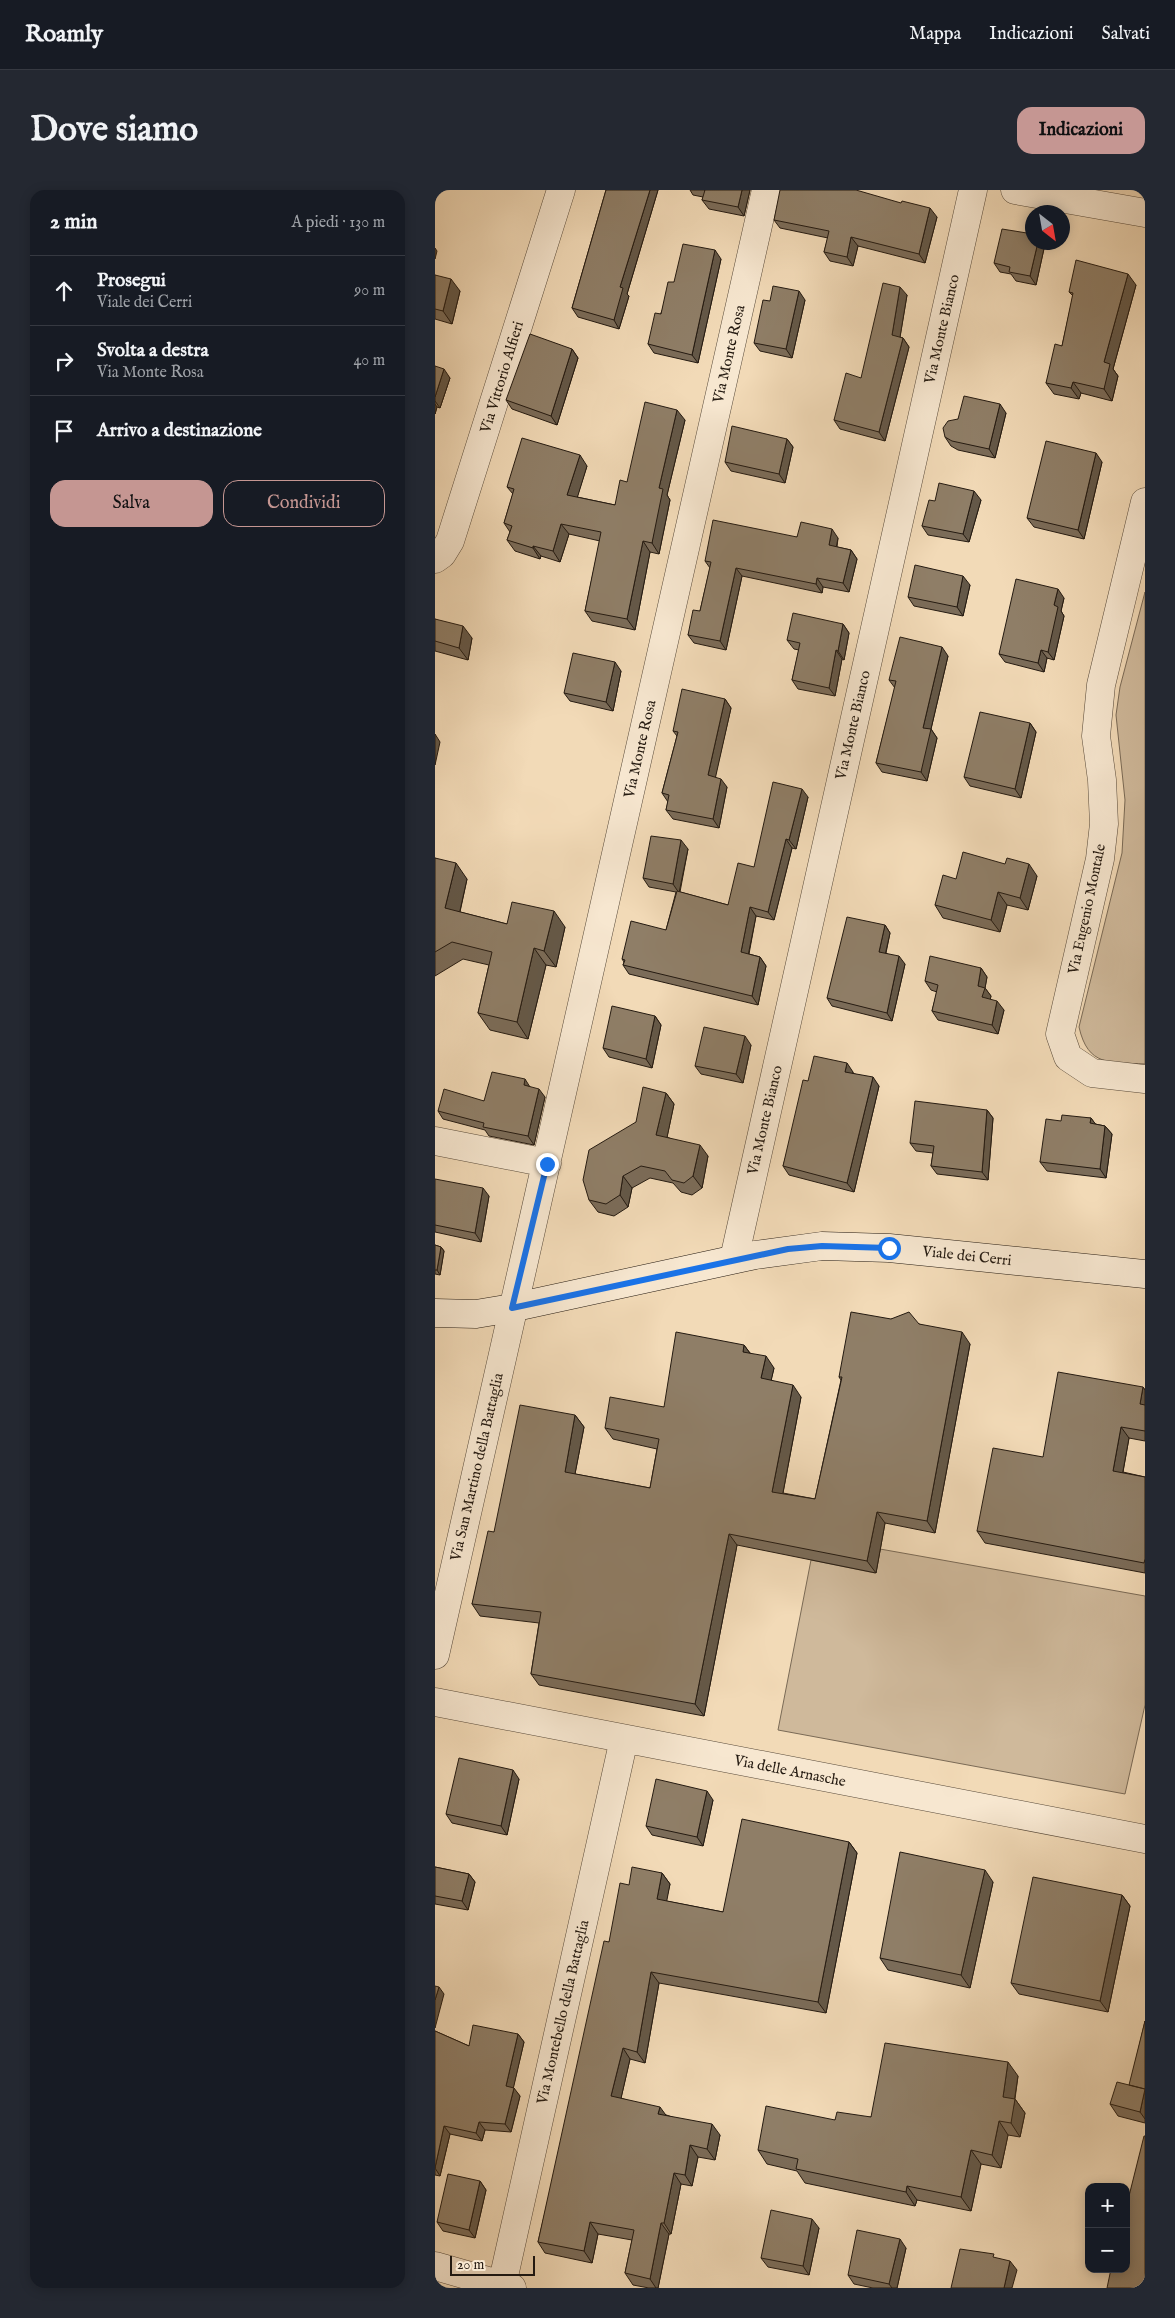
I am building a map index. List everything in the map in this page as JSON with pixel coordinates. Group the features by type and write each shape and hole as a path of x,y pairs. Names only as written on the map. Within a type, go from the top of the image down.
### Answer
{"street":[{"name":"Via Vittorio Alfieri","path":"435,559 442,554 451,541 561,190"},
{"name":"Via Monte Rosa","path":"512,1308 547,1164 766,190"},
{"name":"Via Monte Bianco","path":"733,1259 973,190"},
{"path":"1015,190 1145,213"},
{"name":"Via Eugenio Montale","path":"1145,502 1101,685 1096,736 1102,780 1104,824 1100,859 1060,1034 1068,1057 1092,1073 1145,1079"},
{"path":"435,1140 547,1164"},
{"name":"Viale dei Cerri","path":"435,1313 476,1314 512,1308 733,1259 788,1249 855,1245 1145,1274"},
{"name":"Via San Martino della Battaglia","path":"435,1655 512,1308"},
{"name":"Via delle Arnasche","path":"435,1702 1145,1839"},
{"name":"Via Montebello della Battaglia","path":"507,2287 624,1739"},
{"path":"435,2266 507,2287"}],"shaded area":[{"path":"1145,592 1145,1064 1102,1060 1088,1049 1079,1027 1122,853 1125,800 1116,715 1120,687"},
{"path":"880,1549 1145,1596 1145,1705 1125,1794 778,1730 811,1560 875,1573"}],"building":[{"path":"606,190 650,190 620,287 623,288 614,320 572,308"},
{"path":"705,190 742,190 738,207 702,200"},
{"path":"780,190 856,190 901,203 902,201 930,208 919,254 851,237 847,257 824,252 829,231 774,220"},
{"path":"1002,229 1025,233 1025,250 1036,250 1030,276 1009,272 1010,267 994,263"},
{"path":"683,244 715,250 692,355 648,344 655,313 661,314 668,282 674,282"},
{"path":"1076,260 1128,274 1104,362 1110,364 1104,389 1073,382 1071,388 1046,383 1055,344 1062,346 1073,293 1069,292"},
{"path":"435,275 451,279 443,311 435,309"},
{"path":"883,283 900,287 892,335 903,338 879,432 834,420 846,373 861,378"},
{"path":"773,286 799,291 786,349 754,343 763,300 770,301"},
{"path":"530,334 572,349 551,416 506,400"},
{"path":"435,366 444,369 435,397"},
{"path":"964,396 1000,404 989,449 952,441 945,437 943,428 948,421 958,419"},
{"path":"645,402 677,410 659,488 663,489 652,543 643,541 627,619 585,611 601,532 561,524 553,551 533,546 533,548 507,540 512,526 504,523 514,489 507,487 522,438 580,455 567,495 615,505 620,480 627,482"},
{"path":"732,426 787,439 779,474 725,462"},
{"path":"1046,441 1096,453 1078,530 1027,518"},
{"path":"939,483 974,491 963,534 922,526 929,500 935,501"},
{"path":"713,520 797,537 801,522 832,529 829,545 851,550 843,583 817,578 816,584 736,568 720,641 688,635 693,610 700,611 711,562 705,561"},
{"path":"915,565 963,576 957,607 908,597"},
{"path":"1016,579 1058,589 1054,605 1058,607 1048,652 1041,650 1038,663 999,654"},
{"path":"793,613 843,624 829,688 792,680 800,643 787,640"},
{"path":"435,619 463,626 459,648 435,641"},
{"path":"900,637 942,647 923,728 931,729 921,772 876,763 896,681 889,680"},
{"path":"573,653 615,662 606,702 564,693"},
{"path":"682,689 725,699 708,775 721,779 713,819 666,810 669,795 662,793 678,732 673,731"},
{"path":"980,712 1030,723 1015,789 964,777"},
{"path":"773,782 802,789 789,840 786,839 768,912 750,907 741,952 760,957 752,996 623,965 625,960 622,959 631,921 666,930 677,891 728,905 738,863 754,867"},
{"path":"651,836 681,840 673,884 643,878"},
{"path":"963,852 1005,864 1007,858 1029,864 1020,898 998,892 991,920 935,905 943,875 956,879"},
{"path":"435,858 456,863 445,908 507,924 512,902 554,911 544,951 534,948 517,1022 478,1013 492,952 452,942 435,952"},
{"path":"847,917 885,925 879,952 899,956 887,1013 827,998"},
{"path":"930,956 981,968 978,986 985,988 982,997 997,1001 992,1025 932,1011 938,985 925,981"},
{"path":"612,1006 655,1016 646,1059 603,1048"},
{"path":"704,1027 745,1036 736,1074 695,1066"},
{"path":"814,1056 847,1063 845,1072 873,1077 847,1183 783,1166 803,1080 808,1081"},
{"path":"492,1072 525,1079 524,1085 539,1089 528,1136 483,1127 484,1123 438,1111 444,1089 484,1101"},
{"path":"643,1087 666,1093 656,1135 700,1145 693,1176 684,1183 672,1180 665,1171 641,1166 623,1176 620,1195 606,1204 589,1200 583,1180 589,1150 636,1122"},
{"path":"915,1101 987,1110 982,1172 931,1166 934,1146 910,1143"},
{"path":"1062,1115 1091,1118 1090,1123 1105,1126 1100,1169 1040,1162 1046,1119 1061,1121"},
{"path":"435,1179 483,1188 475,1233 435,1225"},
{"path":"435,1245 441,1247 437,1270 435,1270"},
{"path":"851,1312 891,1319 909,1312 919,1324 962,1332 927,1521 877,1512 867,1561 729,1534 695,1704 531,1674 541,1612 472,1604 488,1531 494,1532 520,1405 575,1415 565,1472 650,1488 659,1439 605,1428 610,1397 664,1407 676,1332 744,1345 743,1352 766,1356 761,1378 793,1385 772,1492 815,1499 842,1377 839,1377"},
{"path":"1058,1372 1143,1387 1140,1404 1145,1405 1145,1431 1121,1427 1113,1471 1145,1477 1144,1563 977,1531 993,1448 1043,1457"},
{"path":"459,1758 513,1770 501,1826 446,1814"},
{"path":"656,1779 707,1791 697,1837 646,1826"},
{"path":"742,1819 849,1842 818,2002 651,1972 637,2052 623,2048 611,2096 660,2107 658,2114 712,2124 707,2149 690,2145 685,2175 674,2173 664,2223 661,2223 650,2279 625,2273 634,2230 590,2222 584,2251 538,2242 604,1941 609,1942 620,1883 629,1885 632,1867 662,1873 657,1899 723,1912"},
{"path":"900,1852 985,1870 961,1975 880,1958"},
{"path":"435,1867 469,1874 462,1901 435,1896"},
{"path":"1033,1877 1122,1895 1100,2001 1011,1983"},
{"path":"435,1986 439,1987 435,2000"},
{"path":"1145,2021 1145,2089 1129,2085"},
{"path":"473,2025 518,2034 506,2086 514,2088 505,2124 479,2122 476,2133 444,2126 435,2168 435,2031 469,2046"},
{"path":"885,2043 1008,2062 1003,2097 1015,2099 1011,2123 999,2121 992,2155 971,2150 961,2197 907,2186 906,2192 796,2169 798,2159 758,2150 766,2106 835,2120 837,2112 871,2117"},
{"path":"1117,2082 1145,2089 1140,2112 1110,2104"},
{"path":"1145,2136 1145,2288 1107,2288 1110,2273 1130,2273 1130,2192"},
{"path":"448,2174 480,2181 469,2230 437,2222"},
{"path":"771,2210 812,2219 803,2266 761,2258"},
{"path":"857,2230 900,2239 889,2284 848,2275"},
{"path":"960,2249 994,2254 993,2257 1010,2261 1004,2288 951,2288"}],"route":[{"path":"547,1164 512,1308 733,1259 788,1249 855,1245 889,1248"}]}
